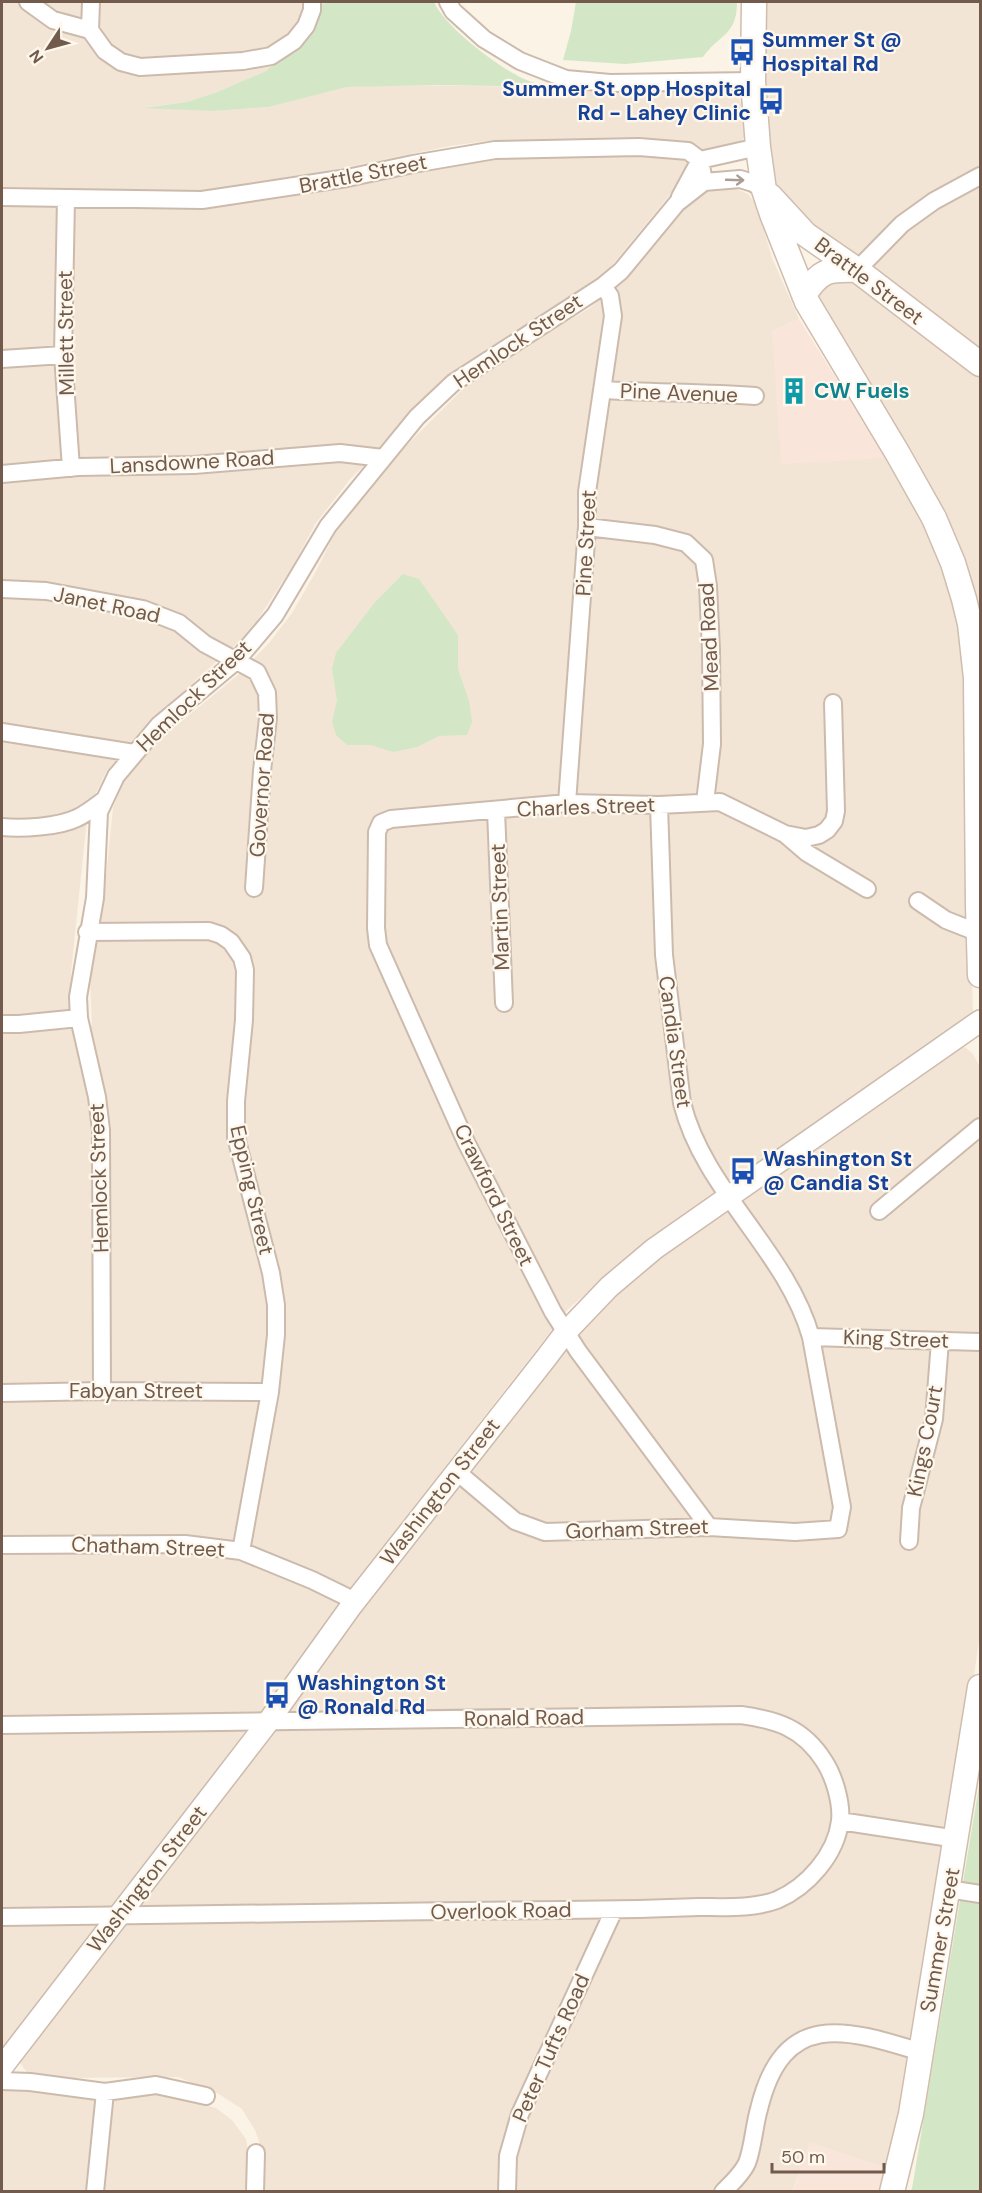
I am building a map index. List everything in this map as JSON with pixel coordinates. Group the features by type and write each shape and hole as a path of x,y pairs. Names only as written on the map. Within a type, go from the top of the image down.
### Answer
{"main road":[{"path":"754,2 753,81 764,190 804,295 934,518 953,563 970,624 976,687 981,974"},
{"name":"Brattle Street","path":"764,190 805,234 857,270 981,364"},
{"path":"804,295 814,280 827,271 857,270"},
{"name":"Summer Street","path":"892,2192 905,2142 921,2052 981,1686"}],"street":[{"path":"28,2 53,20 90,30"},
{"path":"91,2 90,30 105,51 121,62 140,67 243,61 271,56 294,41 306,26 312,10 312,2"},
{"path":"448,2 453,11 484,39 520,62 566,80 610,83 753,81"},
{"name":"Brattle Street","path":"2,197 202,200 347,178 495,150 639,147 688,151 700,160"},
{"path":"758,147 700,160 704,182 740,179 764,190"},
{"name":"Hemlock Street","path":"102,1390 101,1130 97,1097 79,1018 78,997 87,932 95,898 99,812 116,776 159,725 236,661 275,615 328,526 417,417 453,383 621,271 677,203 700,160"},
{"path":"857,270 902,224 934,201 981,176"},
{"name":"Hemlock Street","path":"677,203 704,182"},
{"name":"Millett Street","path":"66,199 63,355 71,468"},
{"name":"Pine Street","path":"567,803 587,527 587,492 614,316 610,296 603,285"},
{"path":"2,359 63,355"},
{"name":"Pine Avenue","path":"604,390 663,393 711,392 755,396"},
{"name":"Lansdowne Road","path":"2,474 71,468 194,465 340,453 383,458"},
{"name":"Mead Road","path":"587,527 655,535 686,543 704,560 709,597 712,732 705,802"},
{"name":"Janet Road","path":"2,589 46,591 143,609 179,622 205,644 236,661"},
{"name":"Governor Road","path":"236,661 257,672 267,693 268,718 254,888"},
{"path":"785,834 798,838 819,835 827,830 834,820 837,800 833,703"},
{"path":"2,732 135,753"},
{"path":"2,827 51,825 76,819 105,800"},
{"name":"Charles Street","path":"380,824 391,819 567,803 659,805 720,802 785,834"},
{"name":"Candia Street","path":"659,805 664,964 680,1094 693,1136 728,1196 796,1298 811,1337 842,1507 838,1529"},
{"name":"Martin Street","path":"496,811 504,1003"},
{"name":"Crawford Street","path":"380,824 377,837 376,928 381,954 466,1142 565,1333 709,1527"},
{"path":"785,834 807,853 867,889"},
{"path":"918,901 946,920 979,933"},
{"name":"Epping Street","path":"87,932 208,931 221,935 231,942 242,958 245,970 235,1125 241,1161 274,1290 276,1335 270,1392 240,1551"},
{"path":"2,1024 79,1018"},
{"name":"Washington Street","path":"2,2067 268,1722 355,1601 565,1333 629,1269 728,1196 981,1021"},
{"path":"879,1211 981,1127"},
{"name":"King Street","path":"811,1337 981,1342"},
{"name":"Kings Court","path":"909,1541 911,1508 934,1419 940,1341"},
{"name":"Fabyan Street","path":"2,1393 102,1390 270,1392"},
{"name":"Gorham Street","path":"456,1472 515,1521 545,1532 709,1527 795,1532 838,1529"},
{"name":"Chatham Street","path":"2,1545 185,1544 240,1551 312,1580 355,1601"},
{"name":"Ronald Road","path":"2,1725 741,1715 766,1718 788,1726 807,1740 825,1762 838,1800 840,1821"},
{"path":"840,1821 957,1839"},
{"name":"Overlook Road","path":"2,1917 614,1910 748,1906 774,1901 794,1892 810,1878 834,1842 840,1821"},
{"path":"948,1889 981,1894"},
{"name":"Peter Tufts Road","path":"507,2192 508,2156 520,2114 614,1910"},
{"path":"723,2192 746,2164 760,2103 771,2073 788,2050 810,2035 830,2032 853,2034 921,2052"},
{"path":"2,2081 30,2082 105,2092 156,2085 206,2096"},
{"path":"95,2192 105,2092"},
{"path":"255,2192 256,2153"}],"shaded area":[{"path":"2,2 332,2 322,4 315,28 300,50 266,71 187,102 147,107 214,111 269,107 347,87 395,85 707,92 734,95 739,98 747,120 747,134 740,142 714,151 689,144 487,141 450,146 259,185 198,194 2,188"},
{"path":"767,2 980,2 980,354 816,229 778,193 772,179 765,104"},
{"path":"603,155 679,159 692,162 687,174 599,281 446,376 387,444 351,478 316,523 292,567 249,633 200,676 128,746 106,772 95,795 86,828 71,973 70,1009 38,1016 2,1015 2,207 131,206 371,179 496,157"},
{"path":"727,185 748,194 757,206 772,258 799,319 772,331 888,458 919,511 946,569 964,647 973,1016 614,1270 568,1309 355,1583 326,1633 2,2054 2,1034 72,1029 92,1025 90,979 102,916 113,808 125,777 165,735 239,674 269,643 292,613 336,531 400,452 467,385 540,337 590,308 617,285 684,208 700,193 716,186"},
{"path":"848,275 980,376 980,631 813,296 815,288"},
{"path":"799,319 888,458 781,464 772,331"},
{"path":"965,1047 973,1054 980,1067 980,1633 960,1775 919,2019 888,2169 810,2143 792,2191 262,2191 264,2155 255,2130 242,2109 217,2093 178,2077 60,2078 28,2074 18,2060 331,1648 371,1600 558,1356 618,1292 674,1244 944,1056"},
{"path":"2,2089 70,2093 89,2098 114,2100 142,2094 166,2094 216,2108 232,2120 246,2139 249,2156 249,2191 2,2191"},
{"path":"810,2143 888,2169 879,2191 792,2192"}],"green space":[{"path":"332,2 434,2 460,34 499,65 522,78 549,87 435,85 347,87 269,107 214,111 143,108 187,102 266,71 315,28 322,4"},
{"path":"576,2 737,2 734,22 726,34 703,57 625,64 563,60"},
{"path":"403,574 419,579 458,635 458,669 469,701 472,722 467,735 439,736 417,747 393,752 371,745 347,745 336,735 332,722 337,700 332,669 336,653 375,602"},
{"path":"980,1780 980,2191 911,2192 913,2183"}],"place":[{"name":"Summer St @ Hospital Rd","path":"742,52"},
{"name":"Summer St opp Hospital Rd - Lahey Clinic","path":"771,101"},
{"name":"CW Fuels","path":"794,391"},
{"name":"Washington St @ Candia St","path":"743,1171"},
{"name":"Washington St @ Ronald Rd","path":"277,1695"}]}
